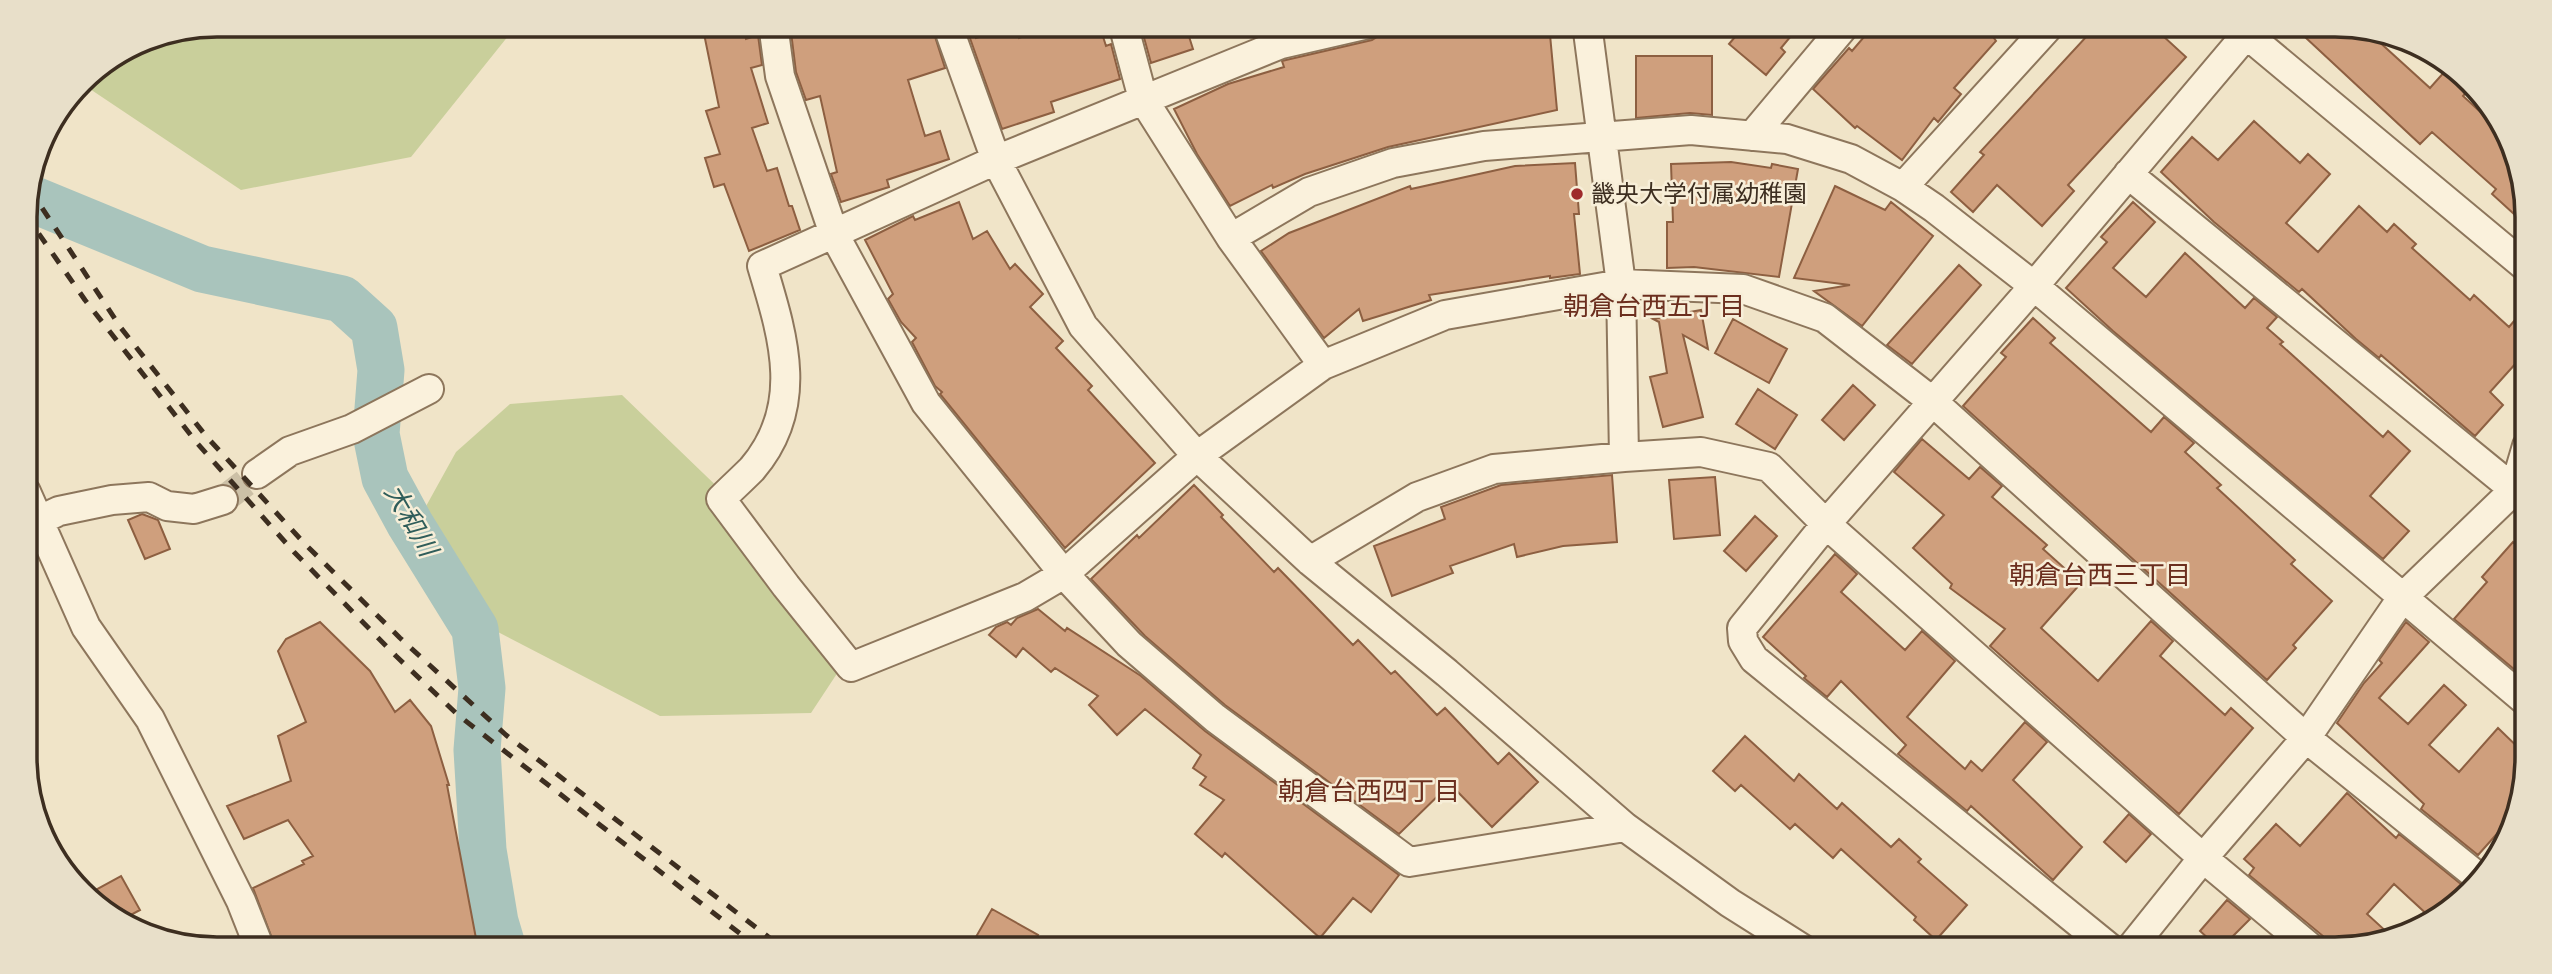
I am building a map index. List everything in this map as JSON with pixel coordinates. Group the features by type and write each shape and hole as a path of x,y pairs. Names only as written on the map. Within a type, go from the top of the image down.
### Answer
{"street":[{"path":"775,37 780,76 834,234 926,403 1064,574 1129,644 1215,718 1409,862 1625,827"},
{"path":"952,37 996,160 1083,326 1197,456 1310,561 1447,673 1625,827 1730,903 1784,937"},
{"path":"1126,37 1143,99 1231,238 1322,365"},
{"path":"1273,37 1143,99 996,160 762,266 784,345 787,381 776,430 753,468 721,499 851,667 1025,597 1064,574 1197,456 1322,365 1445,315 1621,284 1743,289 1825,318 1932,401 2306,738 2473,873"},
{"path":"1589,37 1621,284 1624,457"},
{"path":"1752,136 1835,37"},
{"path":"1903,187 2039,37"},
{"path":"2095,937 1754,659 1743,641 1742,628 1826,524 2129,174 2235,37"},
{"path":"2248,37 2515,258"},
{"path":"1231,238 1309,192 1393,163 1484,146 1691,130 1787,139 1851,159 1903,187 1934,208 2034,286 2515,692"},
{"path":"2129,174 2515,491"},
{"path":"257,474 290,451 352,429 429,389"},
{"path":"1310,561 1417,497 1494,469 1701,452 1769,467 1826,524 2203,858 2298,937"},
{"path":"223,499 194,509 167,506 149,497 112,500 59,511 38,521 86,627 150,719 241,901 255,937"},
{"path":"2140,937 2306,738 2402,598 2515,499"}],"green space":[{"path":"507,37 411,157 241,190 91,89 98,81 137,55 159,46 193,38"},
{"path":"622,395 731,500 797,576 840,669 811,713 660,716 448,606 409,537 456,452 510,404"}],"building":[{"path":"705,37 758,37 762,65 751,68 768,123 752,128 767,171 777,168 800,230 749,251 724,184 714,187 705,158 720,154 706,111 719,107"},
{"path":"792,37 935,37 945,68 908,80 925,136 940,131 949,159 887,180 889,187 841,202 831,174 837,172 820,96 806,100 796,72"},
{"path":"970,37 1103,37 1106,46 1111,44 1120,79 1051,102 1054,112 1002,129"},
{"path":"1144,37 1189,37 1193,49 1151,63"},
{"path":"1377,37 1550,37 1557,110 1388,147 1305,174 1273,188 1272,185 1230,206 1197,154 1174,109 1228,84 1284,67 1282,61"},
{"path":"1735,37 1790,37 1781,48 1785,52 1766,75 1729,44"},
{"path":"1864,37 1995,37 1996,41 1954,88 1961,94 1938,122 1934,118 1902,160 1857,126 1855,128 1813,89 1849,48 1852,51"},
{"path":"2086,37 2164,37 2186,57 2068,185 2074,191 2042,226 1997,185 1973,212 1951,192 1984,155 1980,152"},
{"path":"2305,37 2359,38 2380,43 2430,88 2445,74 2482,114 2502,148 2514,193 2515,213 2492,194 2496,189 2432,132 2420,144"},
{"path":"1636,56 1712,56 1712,115 1690,113 1636,118"},
{"path":"2254,121 2300,163 2308,154 2330,174 2286,223 2318,252 2359,206 2387,232 2394,224 2416,244 2412,248 2470,300 2474,295 2509,327 2515,320 2515,364 2490,392 2503,405 2475,436 2381,355 2379,358 2356,339 2302,289 2299,292 2214,222 2161,172 2192,137 2218,160"},
{"path":"1731,162 1771,168 1772,164 1798,169 1779,277 1694,267 1667,268 1667,222 1673,222 1671,164"},
{"path":"1575,163 1579,214 1574,214 1580,274 1550,276 1429,295 1431,300 1363,321 1359,309 1324,338 1261,251 1289,233 1410,186 1411,189 1515,166"},
{"path":"1835,186 1885,210 1891,202 1933,236 1862,326 1814,291 1850,285 1794,278"},
{"path":"959,202 973,239 987,231 1010,269 1015,264 1043,294 1030,307 1063,341 1056,348 1092,386 1088,390 1155,463 1065,548 940,394 942,392 935,386 912,342 916,338 901,322 888,299 893,294 865,240 913,216 915,220"},
{"path":"2133,202 2155,222 2113,268 2146,297 2185,253 2245,308 2254,298 2277,317 2267,328 2283,342 2280,344 2383,437 2388,431 2410,451 2370,496 2409,531 2383,559 2113,331 2066,288 2107,242 2101,237"},
{"path":"1959,265 1981,285 1912,364 1887,345"},
{"path":"1701,310 1708,349 1683,335 1703,417 1663,427 1650,377 1667,373 1659,322 1653,319"},
{"path":"2033,318 2055,338 2050,343 2151,432 2164,417 2194,443 2185,452 2221,485 2217,488 2295,560 2291,564 2332,601 2293,645 2296,648 2267,680 1963,406 2006,357 2001,353"},
{"path":"1733,319 1787,349 1769,383 1715,353"},
{"path":"1853,385 1875,405 1844,440 1822,420"},
{"path":"1758,389 1797,415 1775,449 1736,424"},
{"path":"1922,439 1969,479 1980,467 2002,486 1992,497 2047,545 2043,549 2081,583 2041,628 2098,681 2151,621 2173,641 2160,656 2225,715 2231,708 2253,728 2179,814 1990,646 2005,629 1950,588 1952,584 1913,548 1944,515 1894,472"},
{"path":"1612,475 1617,542 1563,546 1517,557 1514,544 1450,566 1453,573 1392,596 1374,546 1445,519 1441,507 1501,485"},
{"path":"1715,477 1720,535 1674,539 1669,480"},
{"path":"1194,485 1274,572 1278,568 1353,645 1358,640 1391,674 1395,671 1437,715 1445,708 1498,764 1509,753 1538,782 1492,827 1450,784 1399,834 1225,705 1145,636 1091,579"},
{"path":"142,514 158,520 170,549 145,559 128,520"},
{"path":"1755,516 1777,536 1746,571 1724,551"},
{"path":"2513,542 2515,544 2515,670 2454,619 2487,582 2482,577"},
{"path":"1835,554 1857,574 1841,592 1905,650 1922,631 1955,661 1907,717 1965,769 1971,761 1982,771 2025,722 2047,742 2013,780 2082,847 2053,880 1971,806 1967,811 1898,754 1906,745 1841,681 1827,697 1763,637"},
{"path":"1038,609 1065,631 1067,628 1141,676 1205,731 1399,875 1371,912 1353,898 1319,937 1225,853 1222,857 1195,834 1224,800 1200,785 1206,777 1193,768 1201,755 1145,709 1117,735 1089,705 1098,696 1055,668 1051,672 1023,648 1016,657 989,635 996,627 1007,622 1011,625 1017,618"},
{"path":"320,622 370,671 395,712 410,700 431,726 449,785 476,937 271,937 253,888 304,864 302,861 313,856 288,820 244,839 227,806 291,781 278,736 306,722 278,651 286,639"},
{"path":"2406,622 2429,642 2379,698 2408,724 2444,685 2466,705 2429,745 2459,772 2498,728 2515,744 2514,781 2506,815 2499,831 2478,855 2421,809 2424,804 2337,723 2364,683 2382,663 2379,660"},
{"path":"1745,736 1794,781 1799,774 1837,809 1842,803 1891,847 1899,839 1921,859 1918,862 1967,905 1939,937 1933,937 1914,920 1916,917 1841,849 1833,858 1795,824 1790,829 1741,785 1735,791 1713,771"},
{"path":"2347,793 2396,838 2399,834 2461,885 2425,913 2394,884 2367,914 2385,930 2347,937 2323,937 2249,875 2254,868 2244,859 2276,824 2300,846"},
{"path":"2129,814 2151,834 2126,862 2104,842"},
{"path":"121,876 140,910 131,915 95,890"},
{"path":"2227,900 2250,919 2232,937 2207,937 2200,931"},
{"path":"992,909 1038,935 1037,937 976,937"}],"waterway":[{"name":"大和川","path":"37,201 202,269 342,299 374,328 381,370 376,434 385,478 475,629 482,688 477,750 483,850 499,937"}],"tunnel":[{"path":"223,500 257,474"}],"railway":[{"path":"37,201 121,328 206,436 304,543 400,638 506,735 768,937"},
{"path":"37,231 85,300 197,443 294,552 396,656 458,715 745,937"}],"place":[{"name":"畿央大学付属幼稚園","path":"1577,194"}],"district":[{"name":"朝倉台西五丁目","path":"1654,306"},
{"name":"朝倉台西三丁目","path":"2100,575"},
{"name":"朝倉台西四丁目","path":"1369,791"}]}
